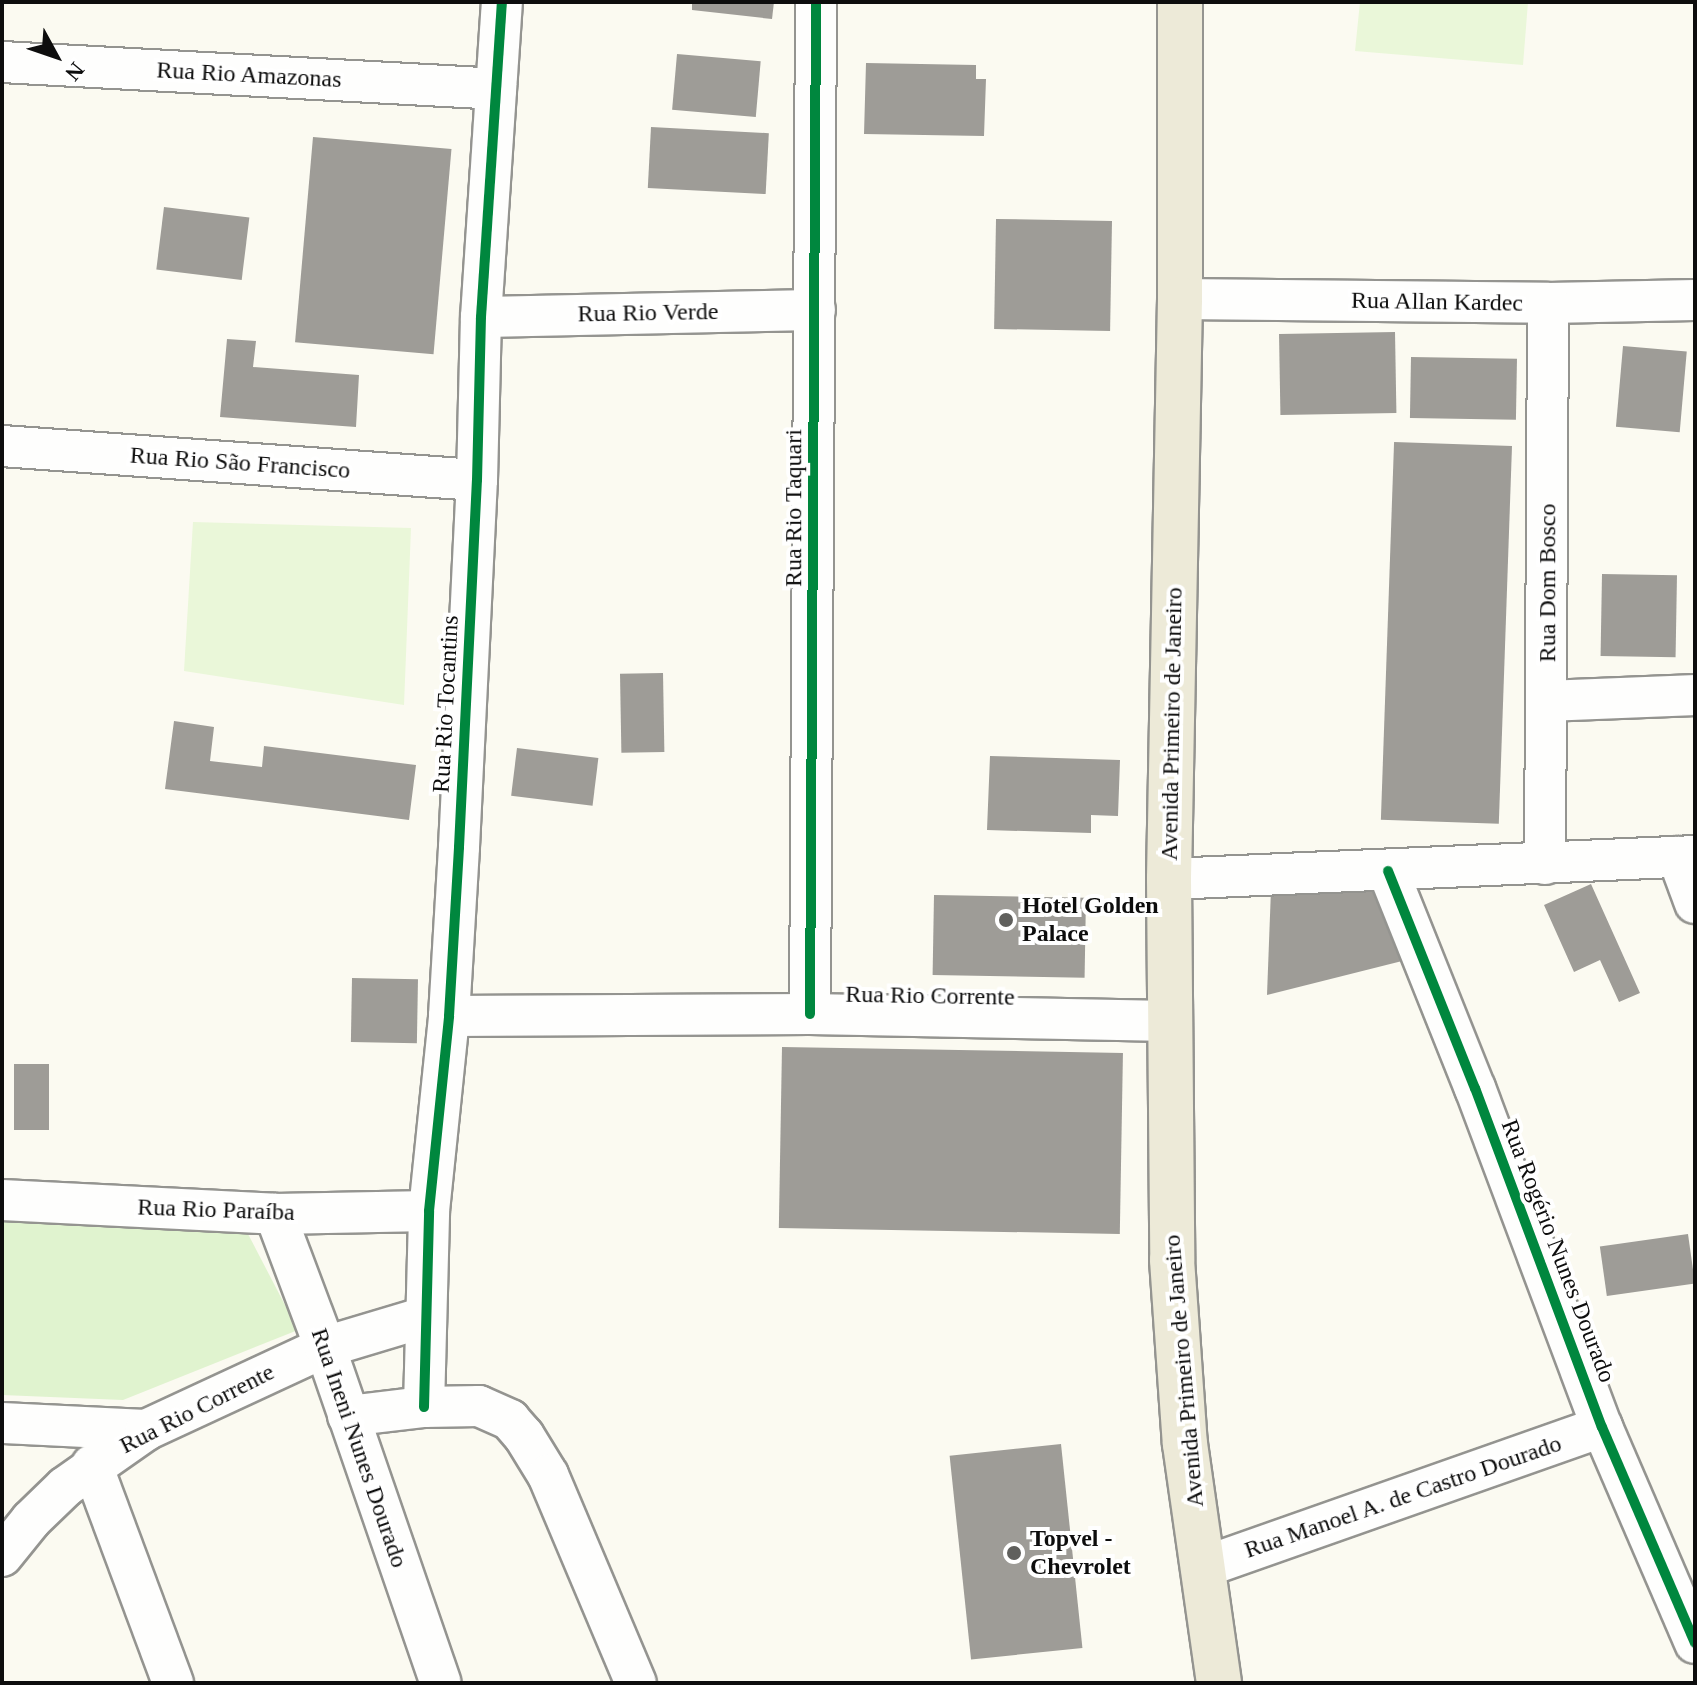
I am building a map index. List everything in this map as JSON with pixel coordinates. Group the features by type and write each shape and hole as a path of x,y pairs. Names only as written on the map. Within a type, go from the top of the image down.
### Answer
{"main road":[{"name":"Avenida Primeiro de Janeiro","path":"1180,2 1180,299 1169,879 1172,1260 1185,1444 1219,1683"}],"street":[{"name":"Rua Rio Tocantins","path":"424,1407 429,1211 449,1016 477,480 481,317 502,2"},
{"name":"Rua Rio Taquari","path":"810,1014 816,2"},
{"name":"Rua Rio Amazonas","path":"2,62 496,89"},
{"name":"Rua Allan Kardec","path":"1180,299 1548,303 1695,300"},
{"name":"Rua Dom Bosco","path":"1545,864 1548,303"},
{"name":"Rua Rio Verde","path":"481,317 815,310"},
{"name":"Rua Rio São Francisco","path":"2,446 477,480"},
{"path":"1547,701 1695,695"},
{"path":"1169,879 1687,856 1695,903"},
{"name":"Rua Rogério Nunes Dourado","path":"1388,871 1475,1088 1602,1427 1695,1643"},
{"name":"Rua Rio Corrente","path":"449,1016 810,1014 1170,1021"},
{"name":"Rua Rio Paraíba","path":"2,1200 275,1214 429,1211"},
{"name":"Rua Ineni Nunes Dourado","path":"275,1214 325,1347 441,1683"},
{"name":"Rua Rio Corrente","path":"2,1556 31,1520 92,1465 146,1430 325,1347 425,1317"},
{"path":"348,1416 424,1407 479,1406 510,1420 524,1436 548,1475 636,1683"},
{"path":"2,1423 146,1430"},
{"name":"Rua Manoel A. de Castro Dourado","path":"1204,1567 1602,1427"},
{"path":"92,1465 173,1683"}],"green space":[{"path":"1360,2 1528,2 1523,65 1355,51"},
{"path":"193,522 411,528 404,705 184,671"},
{"path":"2,1220 248,1234 298,1330 123,1400 2,1395"}],"building":[{"path":"692,2 774,2 772,19 692,10"},
{"path":"677,54 761,61 756,117 672,110"},
{"path":"866,63 976,65 976,79 986,79 984,136 864,134"},
{"path":"651,127 769,133 766,194 648,188"},
{"path":"313,137 451,149 434,354 295,342"},
{"path":"164,207 249,217 242,280 156,270"},
{"path":"996,219 1112,221 1110,331 994,329"},
{"path":"1395,332 1396,413 1280,415 1279,334"},
{"path":"227,339 256,341 253,367 359,375 356,427 220,417"},
{"path":"1623,346 1687,352 1680,432 1616,427"},
{"path":"1411,357 1517,359 1516,420 1410,418"},
{"path":"1394,442 1512,446 1499,824 1381,820"},
{"path":"1602,574 1677,575 1676,657 1601,656"},
{"path":"663,673 664,752 621,753 620,674"},
{"path":"174,721 214,727 210,761 262,767 264,746 416,765 409,820 165,789"},
{"path":"517,748 598,758 593,806 511,796"},
{"path":"990,756 1120,760 1118,816 1091,815 1091,833 987,830"},
{"path":"1591,884 1640,993 1619,1002 1600,960 1574,972 1544,905"},
{"path":"1386,886 1418,957 1267,995 1271,889"},
{"name":"Hotel Golden Palace","path":"934,895 1086,898 1085,978 933,975"},
{"path":"352,978 418,979 417,1043 351,1042"},
{"path":"782,1047 1123,1053 1120,1234 779,1228"},
{"path":"14,1064 49,1064 49,1130 14,1130"},
{"path":"1688,1234 1695,1284 1607,1296 1600,1246"},
{"name":"Topvel - Chevrolet","path":"1061,1444 1082,1648 971,1660 950,1456"}],"cycle path":[{"path":"424,1407 429,1211 449,1016 477,480 481,317 502,2"},
{"path":"810,1014 816,2"},
{"path":"1388,871 1475,1088 1602,1427 1695,1643"}],"place":[{"name":"Hotel Golden Palace","path":"1006,920"},
{"name":"Topvel - Chevrolet","path":"1014,1553"}]}
